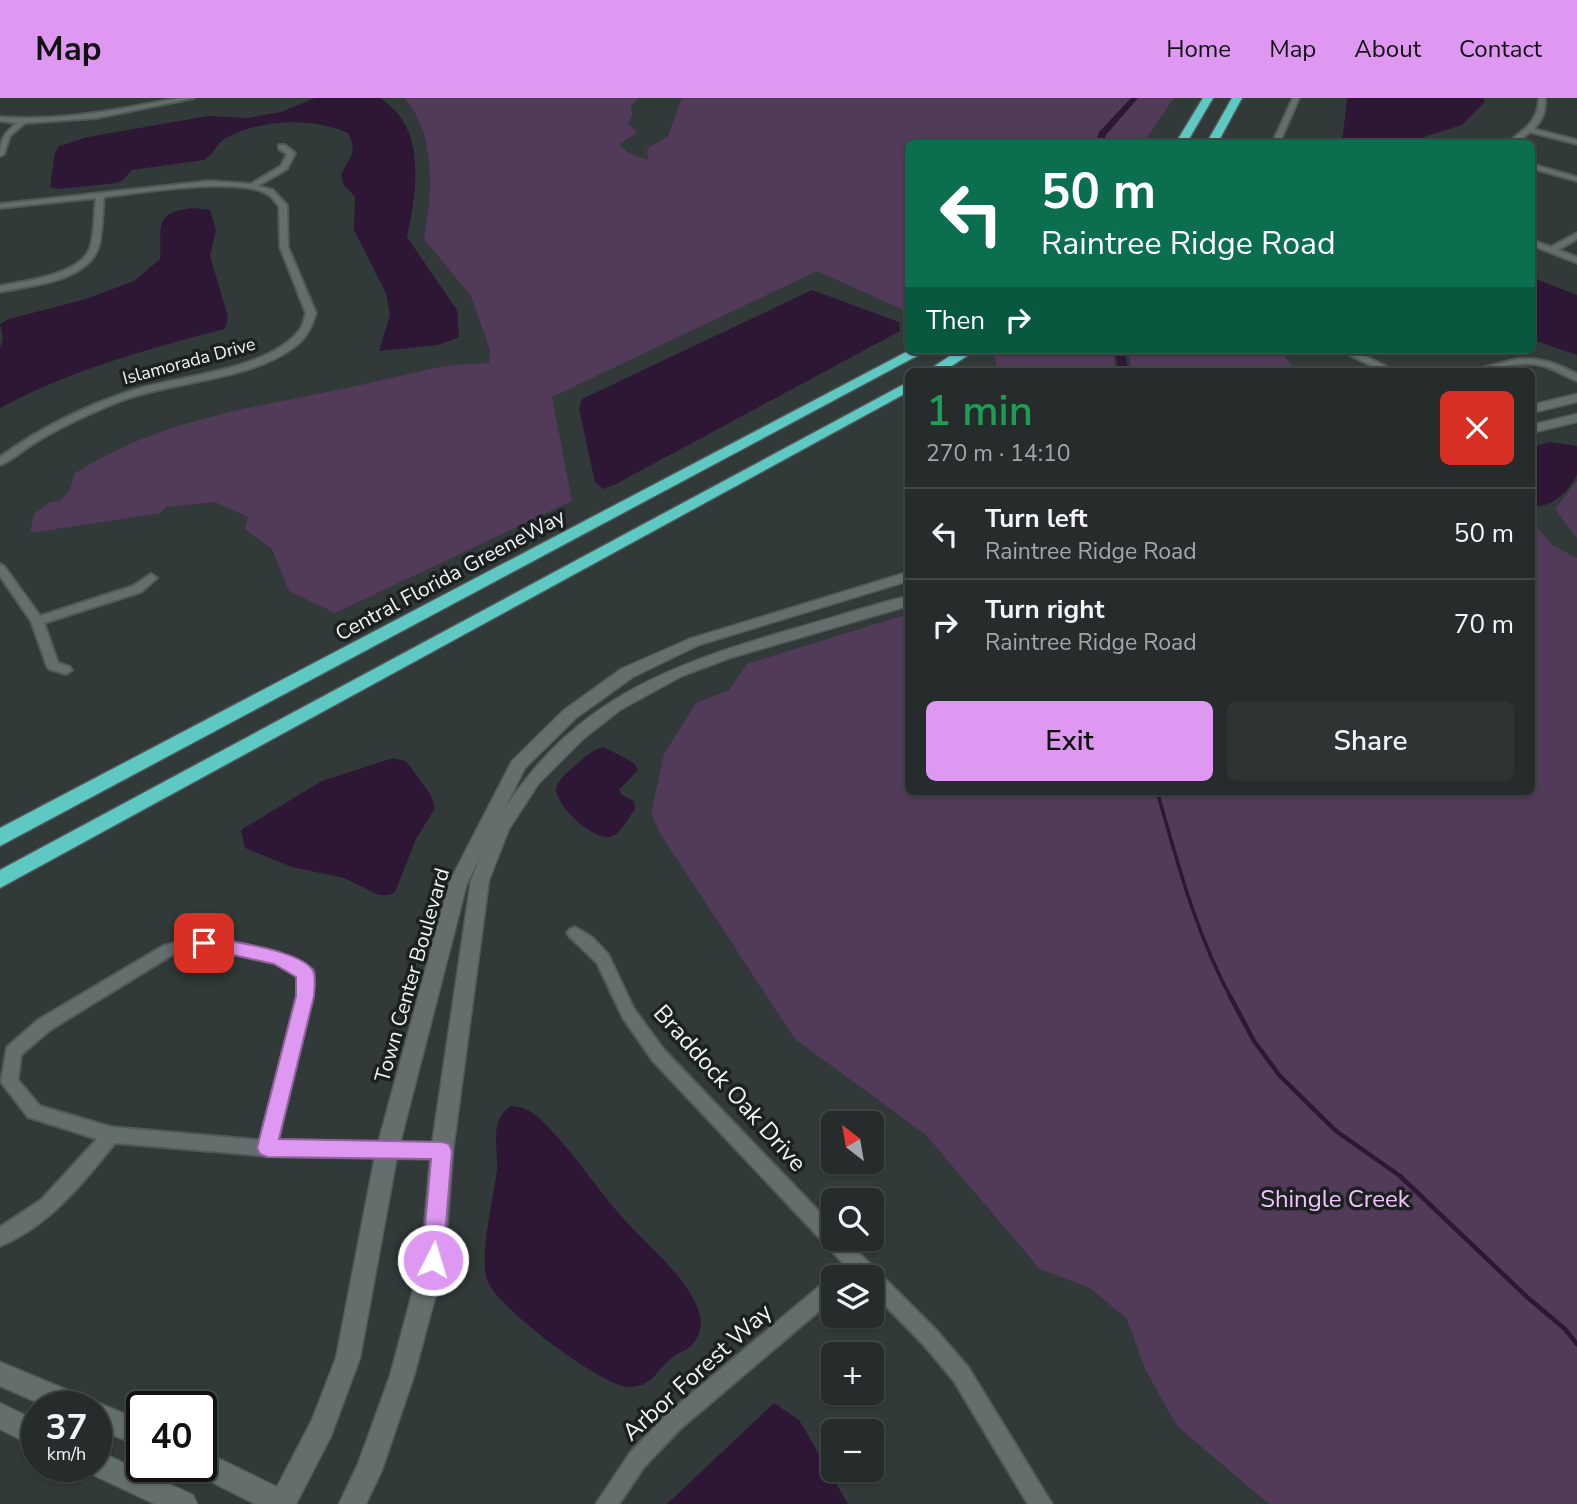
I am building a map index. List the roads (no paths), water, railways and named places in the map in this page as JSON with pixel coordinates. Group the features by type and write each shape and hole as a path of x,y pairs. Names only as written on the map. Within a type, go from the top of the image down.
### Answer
{"highway":[{"path":"1182,140 1208,98"},
{"path":"1213,140 1237,98"},
{"name":"Central Florida GreeneWay","path":"0,838 913,354"},
{"path":"939,368 962,354"},
{"path":"0,880 905,388"}],"street":[{"path":"0,119 23,121 79,118 191,98"},
{"path":"1277,140 1296,98"},
{"path":"1515,140 1541,118 1542,98"},
{"path":"0,154 7,135 23,121"},
{"path":"1530,130 1577,142"},
{"path":"252,186 284,167 291,153 282,147"},
{"path":"1535,167 1577,179"},
{"name":"Islamorada Drive","path":"0,206 195,183 252,186 270,192 283,205 284,247 311,313 311,325 306,334 282,352 263,360 157,386 113,401 33,440 0,462"},
{"path":"0,289 62,274 83,263 94,249 100,194"},
{"path":"1551,250 1577,236"},
{"path":"1535,244 1577,260"},
{"path":"1354,354 1384,368"},
{"path":"1490,368 1527,360 1547,362 1577,378"},
{"path":"1535,408 1577,398"},
{"path":"1535,428 1577,418"},
{"path":"0,568 37,621 53,666 66,670"},
{"name":"Town Center Boulevard","path":"282,1504 322,1427 348,1358 387,1151 458,883 517,765 570,713 627,673 694,642 905,577"},
{"path":"37,621 137,589 151,578"},
{"name":"Town Center Boulevard","path":"352,1504 369,1470 402,1376 433,1260 442,1151 480,880 501,828 533,779 577,735 614,706 676,672 724,654 905,602"},
{"name":"Braddock Oak Drive","path":"575,933 604,957 624,1006 659,1056 821,1226"},
{"path":"267,1148 305,996 306,973 278,958 204,943 168,950 44,1025 13,1052 9,1082 34,1112 111,1135 267,1148 442,1151"},
{"path":"0,1237 19,1228 60,1197 111,1135"},
{"name":"Braddock Oak Drive","path":"842,1251 853,1265"},
{"name":"Arbor Forest Way","path":"607,1504 637,1460 673,1422 821,1297"},
{"name":"Braddock Oak Drive","path":"884,1298 959,1371 979,1400 1021,1478 1041,1504"},
{"path":"0,1374 40,1391"},
{"path":"0,1416 21,1426"},
{"path":"112,1470 184,1504"},
{"path":"217,1471 282,1504"}],"waterway":[{"name":"Shingle Creek","path":"1100,140 1102,134 1135,98"},
{"name":"Shingle Creek","path":"1120,354 1123,368"},
{"name":"Shingle Creek","path":"1158,795 1197,923 1230,996"},
{"name":"Shingle Creek","path":"1230,996 1254,1041 1280,1076 1336,1131 1400,1176 1527,1297 1565,1329 1577,1344"}]}
